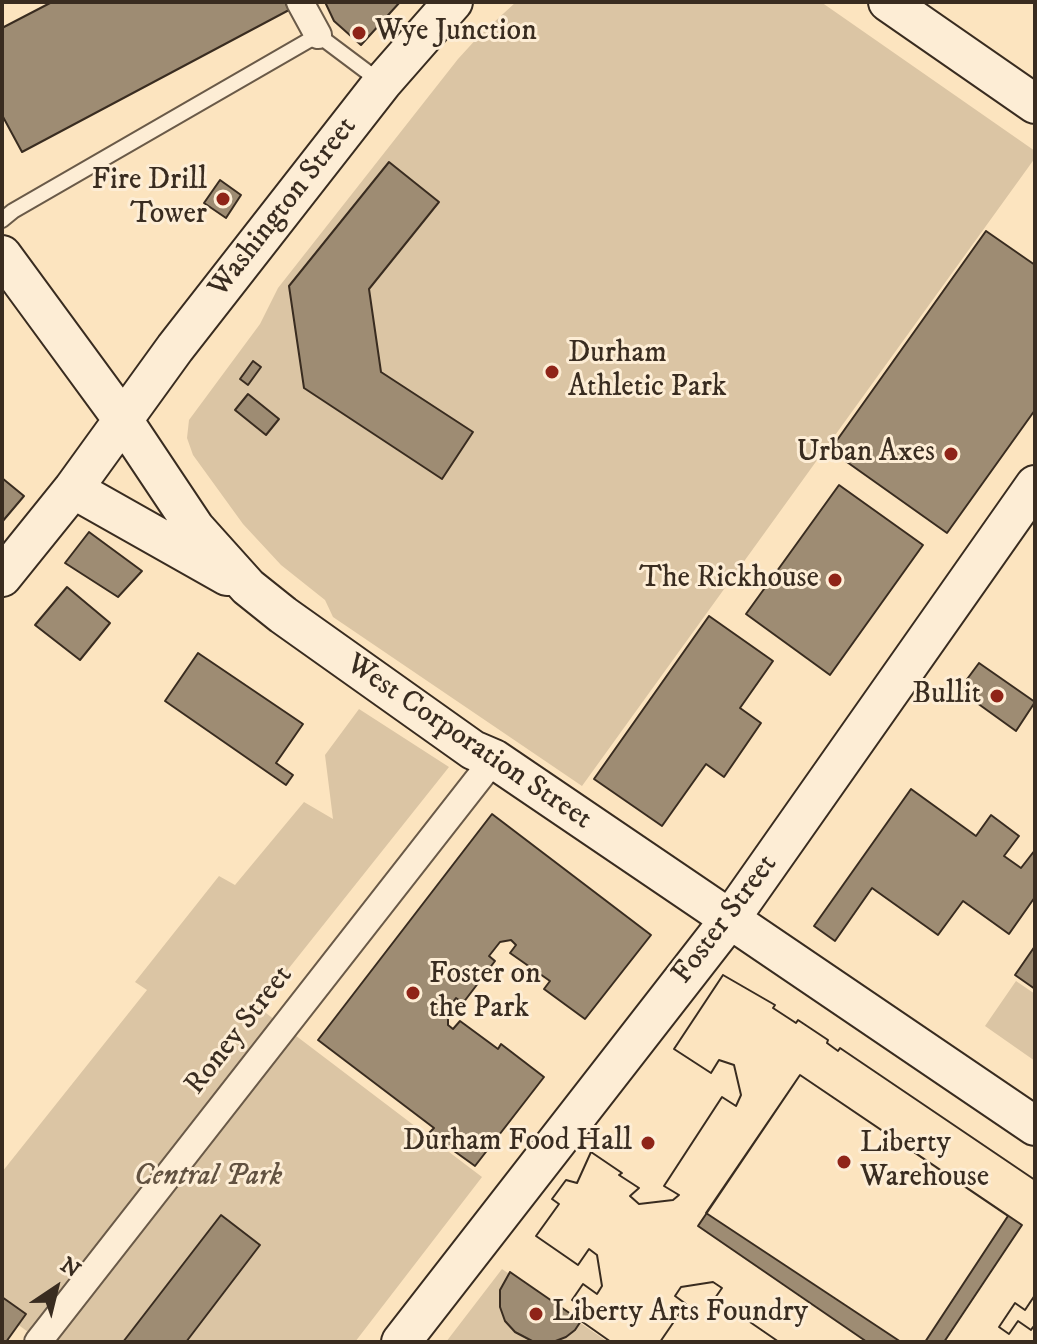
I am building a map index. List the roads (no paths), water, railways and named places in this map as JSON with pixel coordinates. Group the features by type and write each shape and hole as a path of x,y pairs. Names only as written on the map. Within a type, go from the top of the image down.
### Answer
{"street":[{"path":"300,2 318,35"},
{"name":"Washington Street","path":"2,577 73,489 175,348 382,83 453,2"},
{"path":"888,2 1035,104"},
{"name":"West Corporation Street","path":"2,255 123,420 195,528 248,587 465,745 494,759 1035,1126"},
{"name":"Foster Street","path":"401,1342 730,919 1035,485"},
{"path":"73,489 248,587"},
{"name":"Roney Street","path":"38,1342 494,759"}],"lane":[{"path":"2,220 318,35 382,83"}],"place":[{"name":"Wye Junction","path":"359,33"},
{"name":"Fire Drill Tower","path":"223,199"},
{"name":"Durham Athletic Park","path":"552,372"},
{"name":"Urban Axes","path":"951,454"},
{"name":"The Rickhouse","path":"835,580"},
{"name":"Bullit","path":"997,696"},
{"name":"Foster on the Park","path":"413,993"},
{"name":"Durham Food Hall","path":"648,1143"},
{"name":"Liberty Warehouse","path":"844,1162"},
{"name":"Liberty Arts Foundry","path":"536,1314"}],"park label":[{"name":"Central Park","path":"208,1178"}]}
